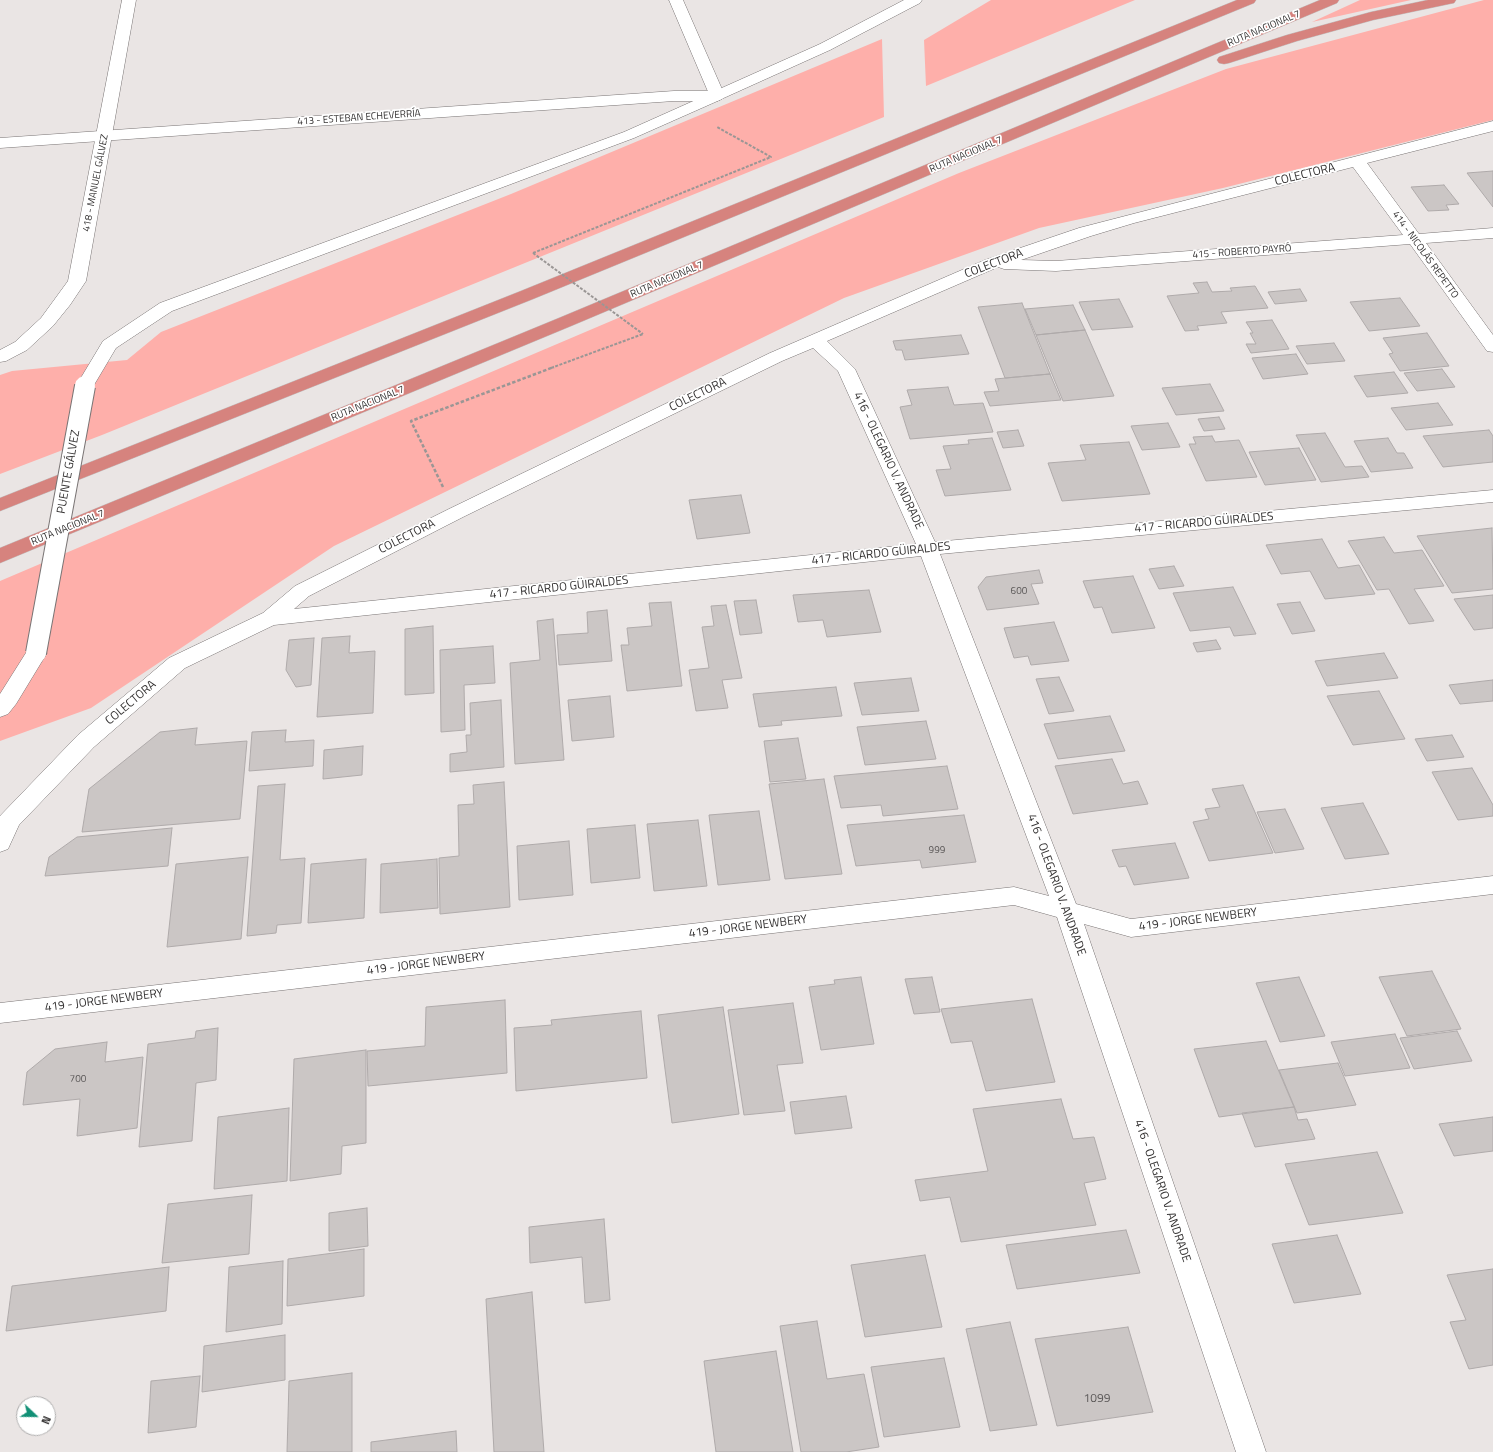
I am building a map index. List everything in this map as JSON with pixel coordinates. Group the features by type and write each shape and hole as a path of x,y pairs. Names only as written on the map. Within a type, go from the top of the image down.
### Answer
{"highway":[{"path":"1125,51 1228,0"},
{"path":"0,505 527,295 1249,0"},
{"name":"RUTA NACIONAL 7","path":"0,556 1056,117 1332,0"},
{"path":"1056,117 1292,38 1371,16 1449,0"}],"street":[{"name":"418 - MANUEL GÁLVEZ","path":"0,357 21,346 47,322 64,301 77,281 129,0"},
{"path":"676,0 718,96 825,47 915,0"},
{"name":"413 - ESTEBAN ECHEVERRÍA","path":"0,143 674,96 718,96"},
{"name":"PUENTE GÁLVEZ","path":"0,709 8,700 36,653 85,386 109,345 166,307 629,135 718,96"},
{"name":"COLECTORA","path":"0,843 9,821 86,741 177,663 270,618 302,591 456,513 816,340 991,264 1085,232 1493,126"},
{"name":"414 - NICOLÁS REPETTO","path":"1358,162 1493,347"},
{"name":"415 - ROBERTO PAYRÓ","path":"991,264 1056,266 1493,233"},
{"name":"416 - OLEGARIO V. ANDRADE","path":"816,340 846,369 928,549 1067,911 1251,1452"},
{"name":"417 - RICARDO GÜIRALDES","path":"270,618 928,549 1493,496"},
{"name":"419 - JORGE NEWBERY","path":"0,1013 1014,896 1131,928 1493,885"}],"path":[{"path":"456,513 411,421 643,334 533,253 771,157 709,123 718,96"}],"shaded area":[{"path":"991,0 1135,0 926,86 924,40"},
{"path":"1360,0 1411,0 1312,22"},
{"path":"1484,0 1493,0 1493,120 1223,188 1039,228 844,298 334,546 91,708 0,741 0,581 959,173 1226,69"},
{"path":"882,39 884,117 102,435 0,474 0,375 12,371 127,360 161,332 511,194"}],"building":[{"path":"1493,171 1493,207 1467,173"},
{"path":"1444,185 1459,204 1446,205 1449,210 1428,211 1411,187"},
{"path":"1207,282 1212,292 1232,291 1230,288 1255,286 1268,308 1221,312 1227,323 1197,326 1199,330 1185,331 1167,296 1199,293 1193,283"},
{"path":"1300,289 1307,301 1275,304 1268,292"},
{"path":"1400,298 1420,326 1369,331 1350,302"},
{"path":"1119,299 1133,327 1092,330 1079,302"},
{"path":"1022,303 1050,374 1005,378 978,307"},
{"path":"1073,305 1085,330 1036,335 1025,309"},
{"path":"1272,320 1289,349 1251,353 1246,344 1256,344 1250,333 1253,333 1246,322"},
{"path":"1085,330 1114,396 1063,401 1036,335"},
{"path":"1427,333 1449,366 1400,371 1389,354 1393,353 1383,338"},
{"path":"961,335 969,354 905,360 902,350 896,350 893,341"},
{"path":"1334,343 1345,361 1307,364 1296,346"},
{"path":"1296,354 1308,374 1263,379 1252,358"},
{"path":"1442,369 1455,387 1417,391 1404,373"},
{"path":"1394,372 1408,393 1367,397 1354,376"},
{"path":"1050,374 1061,400 990,406 984,392 999,391 995,379"},
{"path":"1210,384 1224,411 1176,415 1162,388"},
{"path":"948,387 954,405 983,403 993,432 910,439 900,407 912,405 907,390"},
{"path":"1438,403 1453,425 1406,430 1391,408"},
{"path":"1219,417 1225,429 1204,431 1198,419"},
{"path":"1168,423 1180,447 1142,450 1131,426"},
{"path":"1018,430 1024,446 1003,448 997,432"},
{"path":"1489,430 1493,436 1493,462 1443,467 1423,436"},
{"path":"1325,433 1345,467 1362,466 1369,477 1321,482 1296,435"},
{"path":"1212,436 1215,442 1239,440 1257,477 1206,481 1189,444 1196,444 1193,437"},
{"path":"992,438 1011,490 945,496 936,470 951,469 943,446 969,444 968,440"},
{"path":"1388,438 1397,453 1404,453 1413,468 1371,472 1354,441"},
{"path":"1129,442 1150,494 1062,501 1048,463 1086,460 1080,445"},
{"path":"1299,448 1316,480 1265,485 1249,452"},
{"path":"741,495 750,533 697,539 689,500"},
{"path":"1492,528 1493,589 1452,593 1417,536"},
{"path":"1384,537 1394,553 1422,550 1444,586 1414,589 1434,621 1409,624 1389,589 1377,590 1348,541"},
{"path":"1322,539 1338,568 1359,565 1375,594 1325,599 1310,571 1281,574 1266,545"},
{"path":"1174,566 1184,586 1159,589 1149,569"},
{"path":"1039,570 1043,583 1031,584 1039,604 987,610 978,587 986,577"},
{"path":"1133,576 1155,628 1112,633 1102,607 1094,608 1083,581"},
{"path":"1233,587 1256,634 1234,636 1230,627 1190,631 1173,593"},
{"path":"869,590 881,632 827,637 823,620 798,622 793,595"},
{"path":"1493,595 1493,628 1474,630 1454,599"},
{"path":"756,600 762,633 740,635 734,601"},
{"path":"671,602 682,686 627,691 621,645 629,645 627,628 652,626 649,603"},
{"path":"1300,602 1315,631 1292,634 1277,604"},
{"path":"726,605 742,678 722,680 728,708 696,711 689,670 709,668 702,627 714,626 711,606"},
{"path":"607,610 612,661 559,665 557,635 588,633 587,612"},
{"path":"553,619 564,760 515,764 510,663 540,660 537,621"},
{"path":"1054,622 1069,661 1031,665 1028,656 1014,658 1004,628"},
{"path":"433,626 434,693 405,695 405,629"},
{"path":"350,636 349,653 375,651 373,713 317,717 322,638"},
{"path":"314,638 311,685 296,687 286,670 289,640"},
{"path":"1216,640 1221,649 1197,652 1193,643"},
{"path":"493,646 495,683 464,685 465,730 441,732 440,650"},
{"path":"1384,653 1398,678 1327,686 1315,661"},
{"path":"1059,677 1074,711 1049,714 1036,679"},
{"path":"911,678 919,711 862,715 854,683"},
{"path":"1493,680 1493,701 1460,704 1449,685"},
{"path":"836,687 842,716 781,721 782,725 759,727 753,694"},
{"path":"1379,691 1405,739 1353,745 1327,696"},
{"path":"610,696 614,737 572,741 568,700"},
{"path":"501,700 504,767 450,772 450,754 467,752 466,735 471,735 470,703"},
{"path":"1110,716 1125,751 1058,759 1044,724"},
{"path":"926,721 936,759 865,765 857,727"},
{"path":"197,728 195,745 247,741 240,819 82,832 89,789 160,732"},
{"path":"286,730 285,742 314,740 313,766 249,771 252,732"},
{"path":"1452,735 1464,757 1427,761 1415,739"},
{"path":"798,738 806,779 770,782 764,741"},
{"path":"363,746 362,775 323,779 324,750"},
{"path":"1112,759 1123,784 1138,781 1148,804 1073,814 1055,766"},
{"path":"947,766 958,809 883,816 881,805 841,808 834,776"},
{"path":"1472,768 1493,805 1493,816 1458,820 1432,772"},
{"path":"824,779 842,874 785,879 769,784"},
{"path":"504,782 510,907 440,914 439,858 459,856 458,805 474,804 473,785"},
{"path":"285,784 280,860 305,858 301,923 277,925 276,933 247,936 258,786"},
{"path":"1243,785 1273,853 1209,861 1193,822 1209,819 1205,809 1220,807 1212,789"},
{"path":"1363,803 1389,854 1345,859 1321,808"},
{"path":"1285,809 1304,849 1275,853 1257,812"},
{"path":"759,811 770,880 718,885 709,815"},
{"path":"964,815 976,862 922,868 920,860 856,866 847,825"},
{"path":"698,820 707,886 654,891 647,824"},
{"path":"635,825 640,878 591,883 587,829"},
{"path":"172,828 168,866 45,876 49,857 77,837"},
{"path":"569,841 573,895 519,900 517,846"},
{"path":"1175,843 1189,878 1134,885 1126,866 1119,867 1112,850"},
{"path":"248,857 241,939 167,947 176,864"},
{"path":"366,859 364,918 308,923 311,864"},
{"path":"437,859 438,908 380,913 381,864"},
{"path":"1432,971 1461,1029 1407,1036 1379,977"},
{"path":"861,977 874,1044 821,1050 809,987 835,984 834,980"},
{"path":"932,977 940,1012 914,1014 905,979"},
{"path":"1299,977 1325,1036 1280,1042 1256,983"},
{"path":"1032,999 1055,1082 986,1091 972,1041 951,1043 941,1009"},
{"path":"505,1000 507,1073 368,1086 367,1051 425,1046 426,1007"},
{"path":"793,1003 803,1063 777,1065 785,1111 744,1115 728,1010"},
{"path":"723,1007 739,1114 672,1123 658,1015"},
{"path":"641,1011 647,1078 516,1091 514,1028 552,1025 551,1020"},
{"path":"218,1028 216,1080 196,1083 192,1141 139,1147 148,1044 195,1038 196,1031"},
{"path":"1457,1031 1472,1061 1414,1069 1400,1038"},
{"path":"1395,1034 1410,1068 1345,1076 1331,1042"},
{"path":"1266,1041 1294,1107 1219,1117 1194,1049"},
{"path":"107,1042 105,1062 143,1057 137,1128 77,1136 80,1099 23,1105 27,1072 55,1049"},
{"path":"366,1050 366,1143 342,1146 341,1174 290,1181 294,1059"},
{"path":"1338,1063 1356,1105 1297,1113 1279,1070"},
{"path":"846,1096 852,1128 795,1134 790,1102"},
{"path":"1061,1099 1073,1139 1094,1137 1106,1179 1084,1183 1096,1225 961,1242 950,1197 920,1201 915,1180 988,1171 973,1109"},
{"path":"1294,1107 1298,1120 1307,1119 1315,1139 1255,1147 1242,1113"},
{"path":"289,1108 287,1181 214,1189 218,1117"},
{"path":"1493,1117 1493,1151 1454,1156 1439,1124"},
{"path":"1377,1152 1403,1213 1309,1225 1285,1164"},
{"path":"252,1195 249,1254 162,1263 168,1204"},
{"path":"367,1208 368,1246 329,1251 329,1213"},
{"path":"604,1219 610,1300 585,1303 582,1257 530,1263 529,1227"},
{"path":"1126,1230 1140,1273 1017,1289 1006,1245"},
{"path":"1337,1235 1361,1294 1294,1303 1272,1244"},
{"path":"364,1249 364,1296 287,1306 288,1259"},
{"path":"925,1255 942,1327 865,1337 851,1265"},
{"path":"283,1261 282,1324 226,1332 229,1267"},
{"path":"169,1267 166,1311 6,1331 12,1286"},
{"path":"1493,1269 1493,1365 1469,1369 1450,1322 1466,1320 1447,1275"},
{"path":"532,1292 544,1452 494,1452 486,1299"},
{"path":"817,1321 827,1379 864,1374 879,1447 846,1452 801,1452 780,1326"},
{"path":"1010,1322 1037,1425 990,1431 966,1329"},
{"path":"1128,1327 1153,1412 1057,1426 1035,1339"},
{"path":"285,1335 285,1380 202,1392 204,1346"},
{"path":"776,1351 793,1452 716,1452 704,1361"},
{"path":"944,1358 960,1427 884,1437 871,1367"},
{"path":"352,1373 352,1452 287,1452 289,1381"},
{"path":"200,1376 196,1427 148,1433 151,1381"},
{"path":"456,1431 457,1452 371,1452 371,1442"}]}
